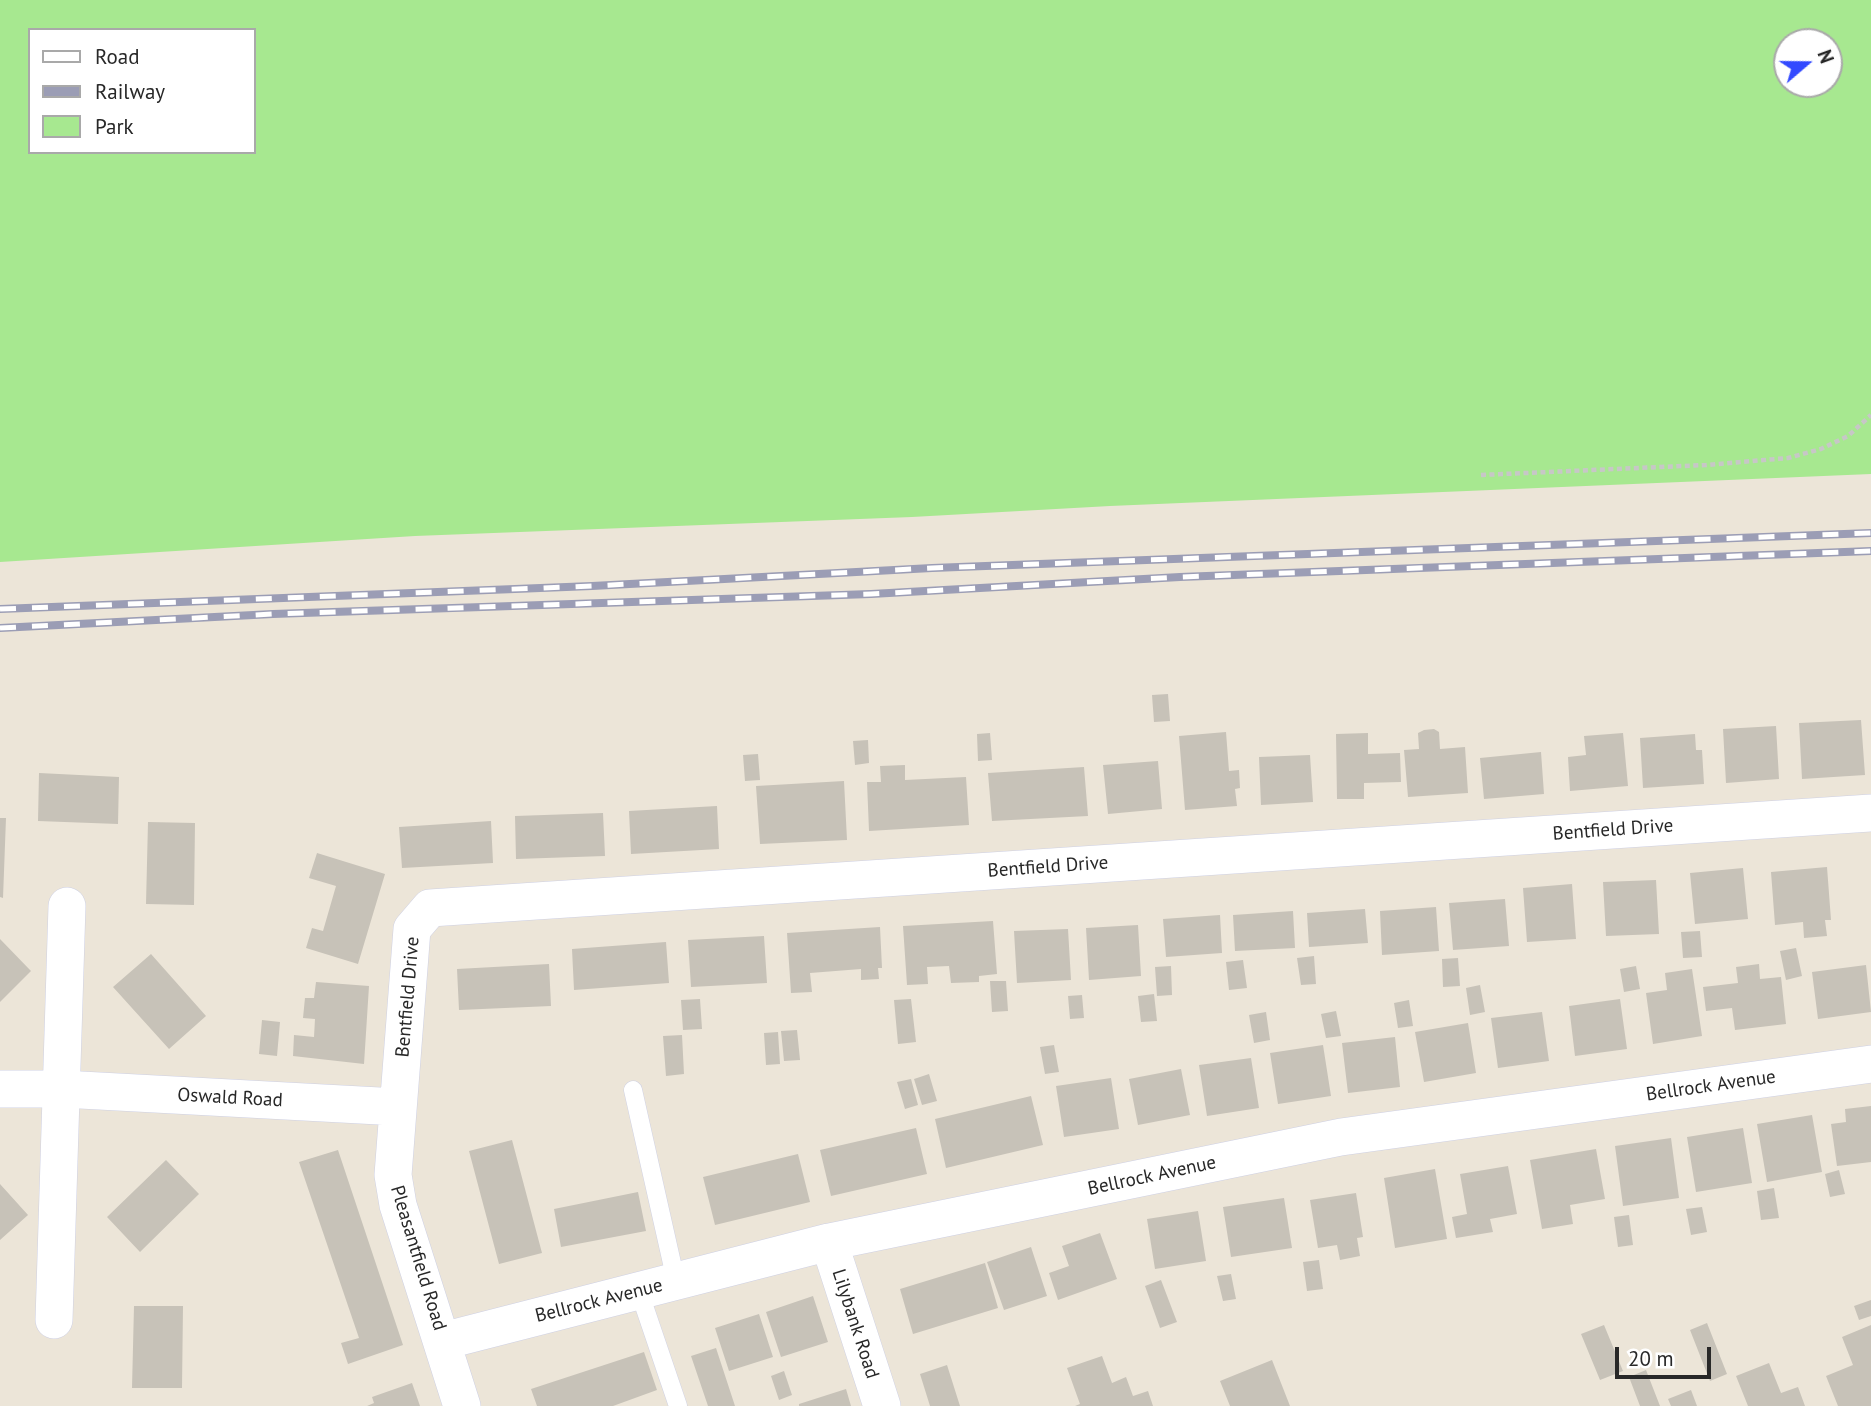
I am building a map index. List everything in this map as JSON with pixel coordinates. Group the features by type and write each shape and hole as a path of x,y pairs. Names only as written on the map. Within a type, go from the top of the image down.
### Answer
{"street":[{"name":"Bentfield Drive","path":"398,1107 412,929 430,908 1871,813"},
{"path":"54,1320 68,906"},
{"name":"Bellrock Avenue","path":"443,1341 829,1242 1342,1137 1871,1064"},
{"name":"Oswald Road","path":"0,1088 398,1107"},
{"name":"Pleasantfield Road","path":"398,1107 393,1175 398,1205 462,1406"},
{"name":"Lilybank Road","path":"829,1242 882,1406"}],"lane":[{"path":"633,1090 677,1281"},
{"path":"639,1291 678,1406"}],"path":[{"path":"1481,475 1706,466 1788,458 1821,449 1848,436 1871,415"}],"green space":[{"path":"0,0 1871,0 1871,474 1110,506 912,517 415,536 0,562"}],"building":[{"path":"1168,694 1170,721 1154,722 1152,695"},
{"path":"1861,720 1865,775 1802,779 1799,723"},
{"path":"1776,726 1779,779 1726,783 1723,729"},
{"path":"1434,729 1439,732 1440,749 1465,747 1468,793 1408,797 1404,750 1419,749 1418,733"},
{"path":"1226,732 1229,771 1239,770 1240,788 1235,789 1237,806 1185,810 1179,736"},
{"path":"990,733 992,760 978,761 977,734"},
{"path":"1368,733 1368,754 1400,753 1401,782 1364,783 1364,799 1337,799 1336,734"},
{"path":"1623,733 1628,786 1570,791 1568,757 1586,755 1584,736"},
{"path":"1695,734 1696,750 1702,750 1704,784 1643,788 1640,738"},
{"path":"868,740 869,763 855,765 853,741"},
{"path":"1541,752 1544,794 1484,799 1480,758"},
{"path":"758,754 760,780 745,781 743,755"},
{"path":"1310,755 1313,802 1261,805 1259,757"},
{"path":"1158,761 1162,809 1108,814 1103,765"},
{"path":"905,765 905,780 966,777 969,825 869,831 867,782 881,782 880,766"},
{"path":"1084,767 1088,816 992,821 988,773"},
{"path":"39,773 119,777 118,824 38,821"},
{"path":"844,781 847,840 760,844 756,786"},
{"path":"717,806 719,849 631,854 629,811"},
{"path":"603,813 605,856 516,859 515,816"},
{"path":"0,818 6,818 3,898 0,897"},
{"path":"491,821 493,863 402,868 399,827"},
{"path":"148,822 195,823 194,905 146,904"},
{"path":"317,853 385,874 358,964 306,948 312,928 323,931 336,886 309,878"},
{"path":"1827,867 1831,920 1825,920 1827,936 1804,938 1803,922 1775,925 1771,872"},
{"path":"1743,868 1748,919 1695,924 1690,873"},
{"path":"1656,880 1659,934 1606,936 1603,882"},
{"path":"1572,884 1576,939 1527,942 1523,888"},
{"path":"1505,899 1509,946 1453,950 1449,903"},
{"path":"1436,907 1439,951 1382,955 1380,911"},
{"path":"1365,909 1368,943 1309,947 1307,913"},
{"path":"1293,911 1295,948 1235,951 1233,915"},
{"path":"1220,915 1222,953 1166,957 1163,919"},
{"path":"993,921 997,974 979,976 979,982 951,983 949,966 927,967 928,984 907,985 903,926"},
{"path":"1138,925 1141,976 1089,980 1086,928"},
{"path":"880,927 882,968 878,968 879,979 861,980 861,969 810,973 812,992 791,993 787,933"},
{"path":"1068,929 1071,980 1017,983 1014,931"},
{"path":"1700,931 1702,957 1683,958 1681,932"},
{"path":"764,936 767,983 691,987 688,940"},
{"path":"0,939 31,971 0,1002"},
{"path":"666,942 669,983 574,990 572,949"},
{"path":"1796,948 1802,976 1786,980 1780,951"},
{"path":"151,954 206,1016 169,1049 113,987"},
{"path":"1314,956 1316,984 1301,985 1297,958"},
{"path":"1458,958 1460,986 1443,987 1442,959"},
{"path":"1243,960 1247,988 1229,990 1226,962"},
{"path":"549,964 551,1006 459,1010 457,969"},
{"path":"1759,964 1760,979 1781,977 1786,1024 1735,1030 1732,1008 1706,1011 1703,987 1738,983 1736,967"},
{"path":"1866,965 1871,1012 1818,1019 1812,972"},
{"path":"1171,966 1172,995 1157,996 1155,967"},
{"path":"1636,966 1640,989 1624,992 1620,969"},
{"path":"1692,969 1702,1036 1653,1044 1646,993 1667,990 1665,973"},
{"path":"990,981 1006,981 1008,1011 992,1012"},
{"path":"316,982 369,986 364,1064 293,1056 294,1035 314,1037 315,1019 303,1018 305,998 314,998"},
{"path":"1480,985 1485,1012 1470,1015 1466,988"},
{"path":"1154,994 1157,1021 1141,1022 1138,996"},
{"path":"1082,995 1084,1018 1070,1019 1068,996"},
{"path":"700,999 702,1029 683,1030 681,1000"},
{"path":"911,999 916,1042 898,1044 894,1000"},
{"path":"1620,999 1627,1049 1575,1056 1569,1006"},
{"path":"1409,1000 1413,1026 1398,1028 1394,1003"},
{"path":"1336,1011 1341,1036 1326,1038 1321,1014"},
{"path":"1266,1012 1270,1040 1254,1043 1249,1015"},
{"path":"1542,1012 1549,1061 1498,1068 1491,1018"},
{"path":"262,1020 280,1022 277,1056 259,1054"},
{"path":"1468,1023 1476,1073 1424,1082 1415,1032"},
{"path":"797,1030 800,1060 784,1061 781,1031"},
{"path":"778,1032 780,1064 766,1065 764,1033"},
{"path":"682,1035 684,1074 666,1076 663,1036"},
{"path":"1395,1037 1400,1087 1348,1093 1342,1043"},
{"path":"1054,1045 1059,1072 1045,1074 1040,1047"},
{"path":"1323,1045 1331,1096 1278,1104 1270,1053"},
{"path":"1251,1058 1259,1108 1207,1116 1199,1065"},
{"path":"1181,1069 1190,1115 1138,1125 1129,1079"},
{"path":"929,1074 937,1101 922,1105 914,1079"},
{"path":"1111,1078 1119,1129 1064,1137 1056,1086"},
{"path":"911,1079 918,1105 905,1109 897,1082"},
{"path":"1031,1096 1043,1145 946,1168 935,1119"},
{"path":"1871,1106 1871,1162 1837,1166 1831,1124 1846,1122 1845,1109"},
{"path":"1812,1115 1822,1172 1767,1182 1757,1124"},
{"path":"916,1128 927,1174 831,1196 820,1150"},
{"path":"1743,1128 1752,1183 1696,1192 1687,1137"},
{"path":"1671,1138 1679,1198 1623,1206 1615,1146"},
{"path":"512,1140 542,1253 499,1264 469,1151"},
{"path":"1596,1149 1605,1199 1570,1205 1573,1224 1542,1229 1530,1160"},
{"path":"338,1150 403,1345 348,1364 341,1343 359,1338 299,1162"},
{"path":"798,1154 810,1202 715,1225 703,1177"},
{"path":"166,1160 199,1194 140,1252 107,1217"},
{"path":"1508,1166 1517,1214 1490,1219 1493,1232 1456,1238 1452,1217 1467,1214 1460,1174"},
{"path":"1435,1169 1447,1239 1395,1248 1384,1178"},
{"path":"1839,1170 1845,1194 1830,1197 1825,1174"},
{"path":"0,1184 28,1215 0,1240"},
{"path":"1774,1188 1779,1218 1761,1220 1757,1191"},
{"path":"638,1192 646,1231 561,1247 554,1209"},
{"path":"1356,1193 1363,1237 1357,1238 1360,1256 1340,1260 1337,1245 1318,1248 1310,1200"},
{"path":"1284,1198 1292,1248 1231,1257 1223,1207"},
{"path":"1702,1207 1707,1232 1691,1235 1686,1209"},
{"path":"1198,1211 1206,1261 1155,1269 1147,1219"},
{"path":"1629,1215 1633,1245 1618,1247 1614,1217"},
{"path":"1100,1233 1117,1279 1058,1300 1049,1273 1069,1266 1062,1246"},
{"path":"1031,1247 1047,1296 1004,1310 987,1262"},
{"path":"1319,1260 1323,1289 1307,1291 1303,1262"},
{"path":"985,1263 998,1308 913,1334 900,1289"},
{"path":"1231,1274 1236,1299 1223,1301 1217,1276"},
{"path":"1161,1280 1177,1322 1160,1328 1145,1286"},
{"path":"813,1296 828,1342 781,1357 766,1312"},
{"path":"1871,1300 1871,1316 1859,1320 1854,1306"},
{"path":"134,1306 183,1306 182,1388 132,1388"},
{"path":"759,1314 773,1357 729,1371 715,1328"},
{"path":"1707,1323 1727,1374 1710,1381 1690,1330"},
{"path":"1604,1325 1623,1371 1600,1380 1581,1334"},
{"path":"1871,1325 1871,1406 1838,1406 1826,1376 1853,1365 1842,1337"},
{"path":"716,1348 735,1406 708,1406 691,1356"},
{"path":"644,1352 657,1390 613,1406 537,1406 531,1389"},
{"path":"1102,1356 1112,1383 1126,1377 1133,1396 1148,1391 1153,1406 1075,1406 1080,1404 1067,1368"},
{"path":"1272,1360 1290,1406 1230,1406 1220,1381"},
{"path":"1769,1363 1781,1393 1798,1387 1805,1406 1748,1406 1736,1376"},
{"path":"947,1365 960,1406 930,1406 920,1374"},
{"path":"1646,1370 1660,1406 1640,1406 1629,1377"},
{"path":"784,1371 792,1395 779,1400 771,1376"},
{"path":"412,1383 420,1406 367,1406 374,1403 372,1397"},
{"path":"846,1389 851,1406 799,1406 799,1404"},
{"path":"1691,1390 1697,1406 1671,1406 1668,1399"}],"railway":[{"path":"0,609 592,586 932,568 1871,533"},
{"path":"0,628 273,614 871,594 1180,577 1871,551"}]}
